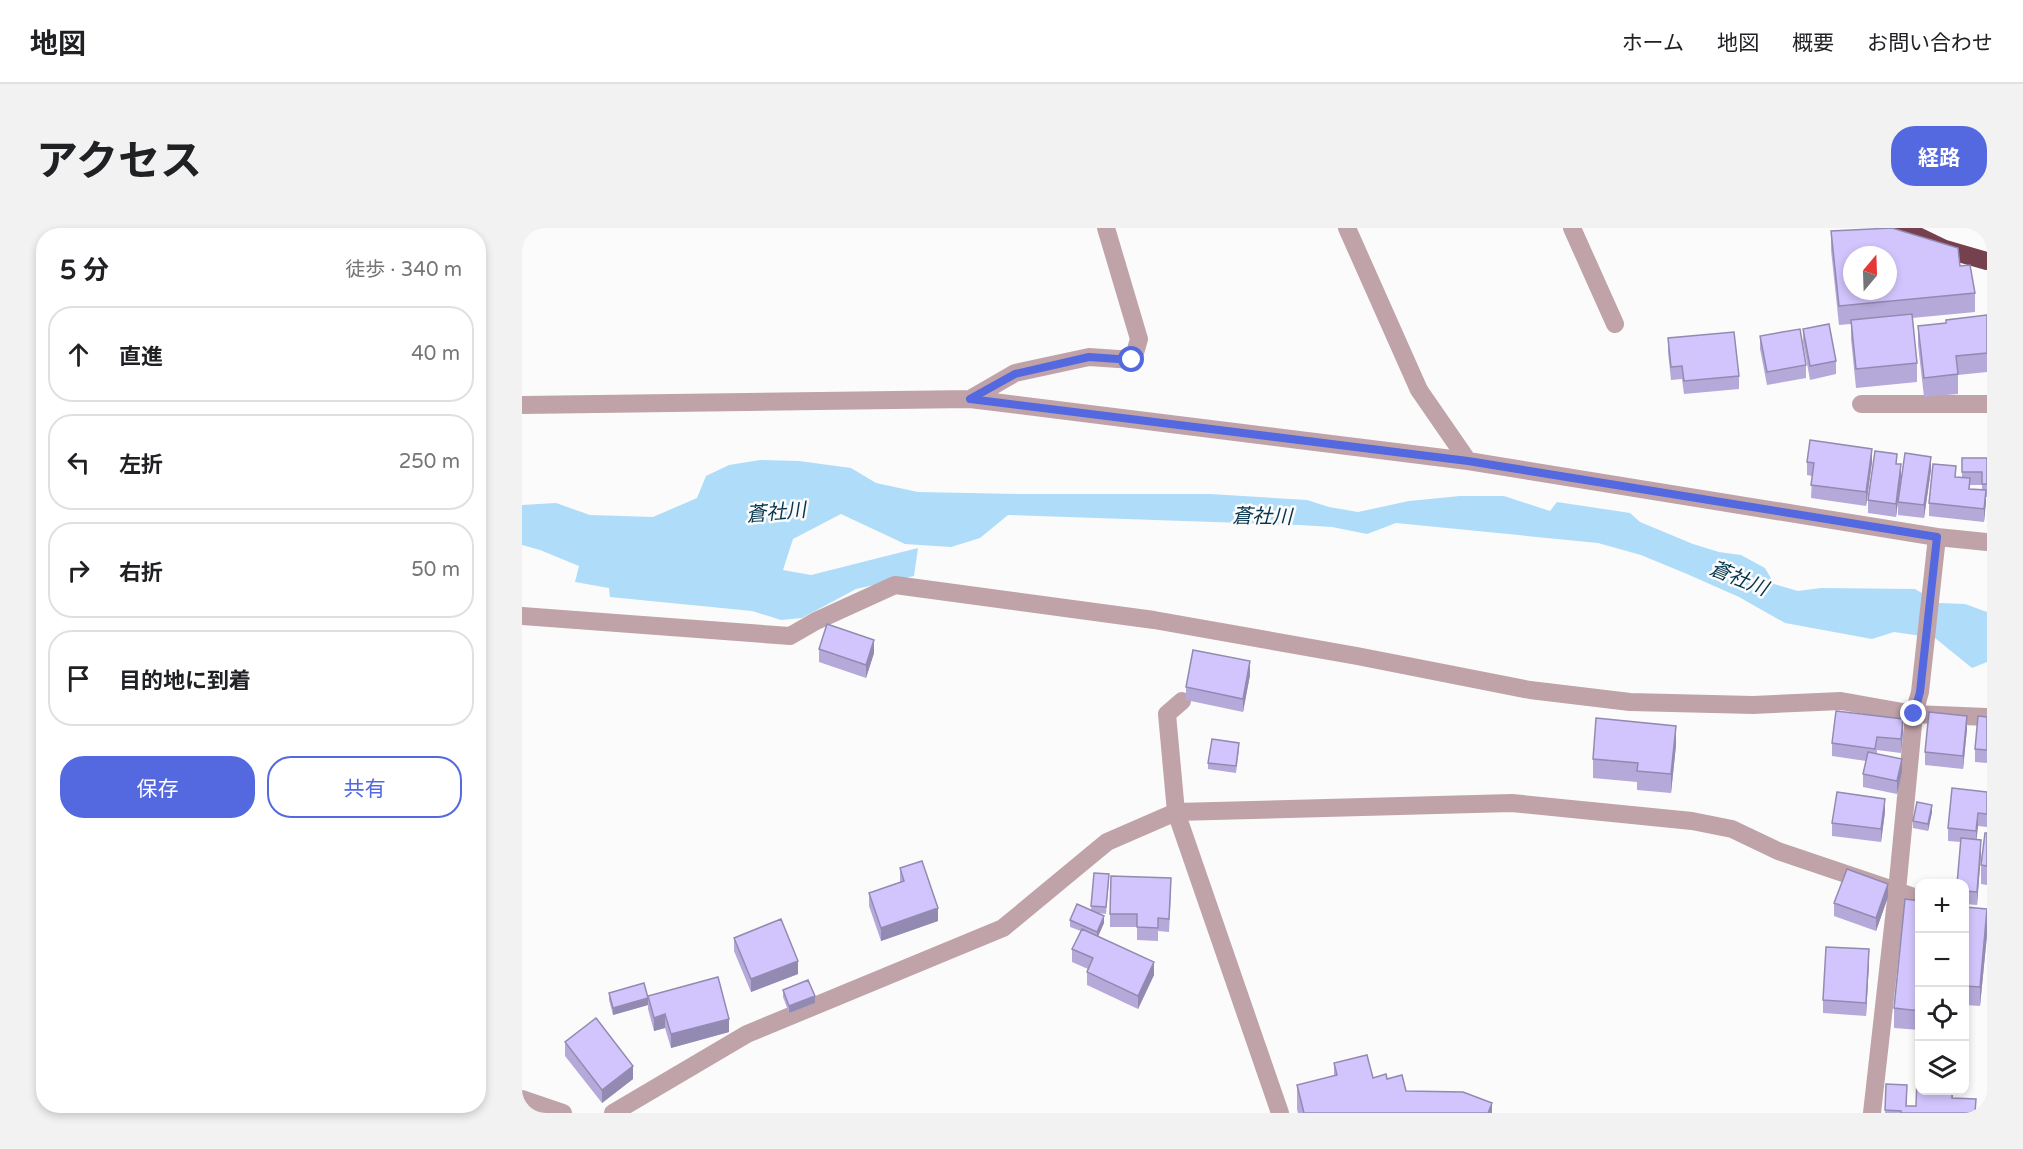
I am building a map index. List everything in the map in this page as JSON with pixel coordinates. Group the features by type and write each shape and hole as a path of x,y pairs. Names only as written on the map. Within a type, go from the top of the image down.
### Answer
{"highway":[{"path":"1901,228 1945,249 1987,261"}],"street":[{"path":"970,399 1015,374 1089,357 1132,360 1139,339 1106,228"},
{"path":"1347,228 1419,390 1468,461"},
{"path":"1572,228 1615,324"},
{"path":"522,405 970,399 1468,461 1937,537 1987,542"},
{"path":"1861,404 1987,404"},
{"path":"1872,1113 1914,714 1920,692 1937,537"},
{"path":"522,616 790,636 816,621 895,585 1154,620 1358,656 1530,690 1630,702 1753,705 1841,701 1914,714 1987,717"},
{"path":"1182,701 1167,714 1176,812 1280,1113"},
{"path":"613,1113 747,1034 1003,928 1107,842 1176,812 1512,803 1692,821 1732,829 1778,851 1915,897"},
{"path":"522,1099 562,1113"}],"water":[{"name":"蒼社川","path":"760,460 799,461 851,468 876,483 918,492 1210,494 1307,500 1358,512 1409,501 1460,496 1504,496 1550,511 1557,502 1630,513 1640,522 1693,544 1719,552 1741,555 1765,568 1774,584 1798,591 1821,588 1915,589 1939,603 1965,604 1987,612 1987,662 1972,668 1935,638 1894,632 1872,639 1785,623 1739,597 1687,574 1641,555 1598,543 1396,523 1367,534 1332,527 1299,525 1008,515 980,538 951,547 905,544 841,514 793,539 783,570 811,575 918,548 914,576 856,589 802,618 781,620 752,611 610,597 609,588 575,582 579,566 522,545 522,505 556,503 590,515 653,517 697,498 706,476 729,465"}],"building":[{"path":"1892,228 1958,248 1960,266 1970,265 1975,293 1839,306 1831,231"},
{"path":"1912,314 1917,363 1856,369 1851,320"},
{"path":"1987,315 1987,353 1956,356 1958,374 1924,378 1918,326"},
{"path":"1829,324 1836,361 1810,366 1803,329"},
{"path":"1800,329 1806,365 1767,372 1760,336"},
{"path":"1734,332 1739,376 1684,381 1682,366 1671,367 1668,338"},
{"path":"1810,440 1872,449 1866,492 1811,485 1814,463 1807,462"},
{"path":"1875,451 1897,454 1896,464 1901,464 1896,504 1868,500"},
{"path":"1905,453 1931,457 1924,505 1898,502"},
{"path":"1962,458 1987,458 1987,484 1982,484 1982,472 1962,472"},
{"path":"1933,464 1956,466 1955,477 1970,478 1969,489 1986,490 1984,509 1929,503"},
{"path":"827,624 874,640 866,665 819,649"},
{"path":"1193,650 1250,661 1243,699 1186,687"},
{"path":"1836,711 1903,719 1901,739 1877,737 1875,749 1832,743"},
{"path":"1929,712 1967,716 1963,756 1925,752"},
{"path":"1978,716 1987,717 1987,750 1975,749"},
{"path":"1596,718 1676,726 1671,774 1637,771 1638,763 1593,759"},
{"path":"1212,739 1239,743 1236,766 1208,763"},
{"path":"1868,752 1902,759 1897,781 1863,774"},
{"path":"1952,788 1987,792 1987,814 1978,813 1976,831 1948,828"},
{"path":"1837,792 1885,799 1881,829 1832,823"},
{"path":"1917,802 1932,805 1928,824 1913,821"},
{"path":"1985,833 1987,833 1987,866 1981,865"},
{"path":"1961,838 1981,840 1977,892 1969,891 1969,879 1957,879"},
{"path":"922,861 938,908 881,928 869,893 904,881 900,868"},
{"path":"1847,869 1888,884 1876,918 1834,903"},
{"path":"1094,873 1109,874 1106,907 1091,906"},
{"path":"1111,876 1171,878 1169,919 1158,918 1158,928 1137,927 1137,914 1110,914"},
{"path":"1905,899 1915,900 1915,1010 1894,1008"},
{"path":"1077,904 1104,916 1097,932 1070,920"},
{"path":"1969,907 1987,909 1980,987 1969,986"},
{"path":"781,919 798,961 751,979 734,938"},
{"path":"1082,929 1154,962 1138,996 1087,972 1093,958 1072,949"},
{"path":"1826,947 1869,949 1866,1003 1823,1000"},
{"path":"718,977 729,1019 671,1034 665,1014 654,1018 648,996"},
{"path":"808,980 815,996 789,1006 783,990"},
{"path":"644,983 648,998 613,1008 609,993"},
{"path":"596,1018 633,1066 602,1090 565,1042"},
{"path":"1367,1055 1373,1078 1386,1074 1387,1079 1402,1075 1406,1091 1463,1092 1492,1103 1488,1113 1304,1113 1297,1085 1337,1075 1334,1063"},
{"path":"1886,1084 1907,1085 1906,1106 1916,1106 1916,1095 1952,1095 1952,1098 1976,1099 1975,1113 1901,1113 1901,1111 1885,1110"}],"route":[{"path":"1132,360 1089,357 1015,374 970,399 1468,461 1937,537 1920,692 1914,714"}]}
